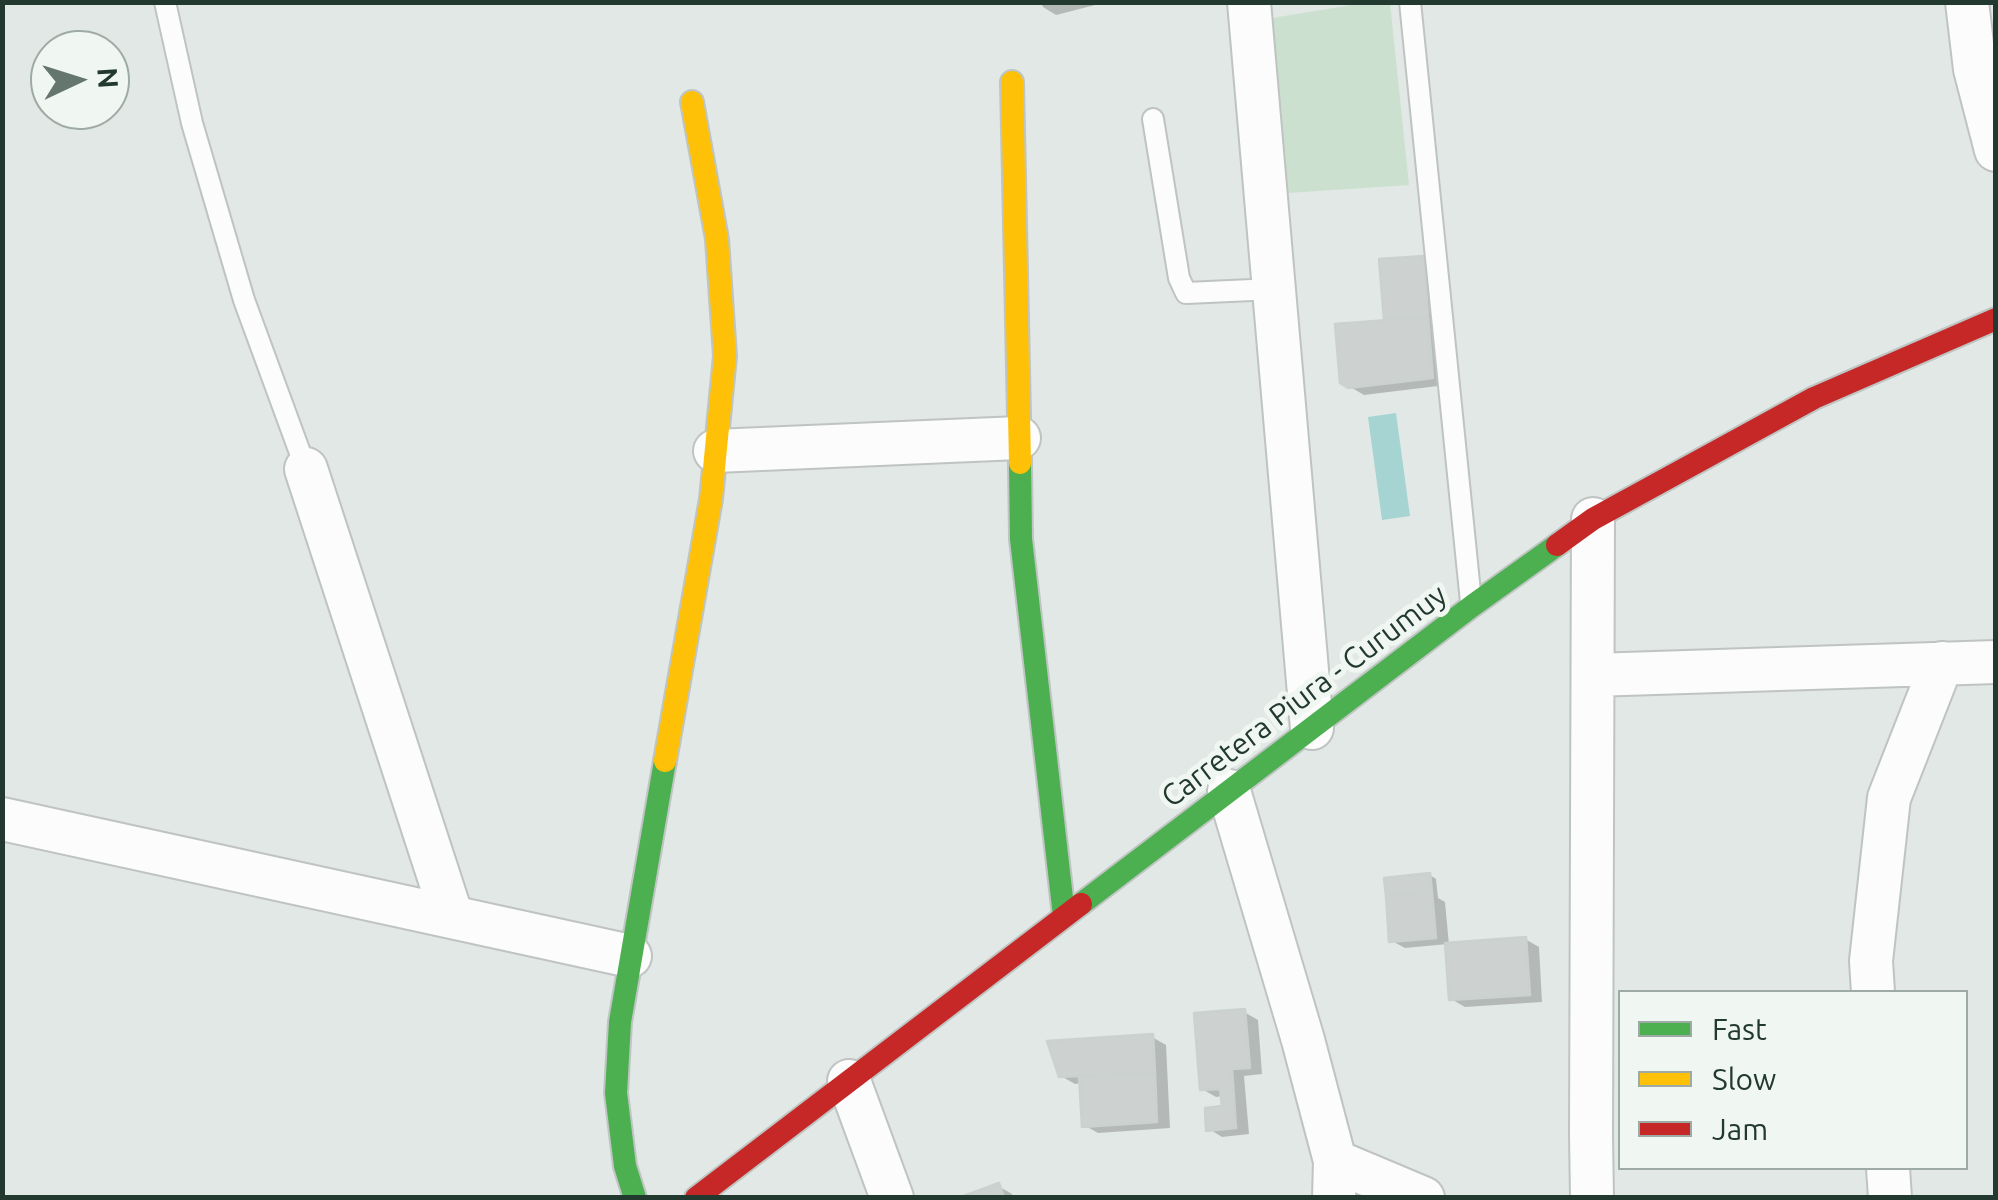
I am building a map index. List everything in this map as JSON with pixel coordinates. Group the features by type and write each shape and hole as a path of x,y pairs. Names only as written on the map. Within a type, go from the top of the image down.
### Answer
{"street":[{"path":"1249,2 1312,728"},
{"path":"1967,2 1975,69 1996,150"},
{"path":"1012,82 1021,539 1064,916"},
{"path":"634,1198 625,1166 616,1093 620,1022 710,499 725,356 717,239 692,102"},
{"name":"Carretera Piura - Curumuy","path":"696,1198 1472,606 1594,519 1702,456 1814,398 1996,320"},
{"path":"715,451 1019,438"},
{"path":"306,469 452,917"},
{"path":"1592,1198 1594,519"},
{"path":"1873,990 1871,960 1889,798 1942,662"},
{"path":"1593,675 1996,662"},
{"path":"1229,791 1303,1040 1334,1180 1423,1198"},
{"path":"2,819 630,956"},
{"path":"848,1081 892,1198"},
{"path":"1888,1170 1890,1198"}],"lane":[{"path":"165,2 192,123 244,300 306,469"},
{"path":"1410,2 1472,606"},
{"path":"1153,119 1179,278 1186,294 1274,289"}],"green space":[{"path":"1364,3 1390,3 1409,185 1288,193 1272,18"}],"water":[{"path":"1396,413 1410,516 1382,520 1368,417"}],"building":[{"path":"1424,256 1428,317 1384,320 1379,259"},
{"path":"1428,317 1433,378 1348,388 1340,383 1335,324"},
{"path":"1430,873 1432,892 1386,896 1384,878"},
{"path":"1432,892 1436,938 1389,942 1386,896"},
{"path":"1526,937 1530,995 1449,1000 1445,943"},
{"path":"1245,1009 1250,1068 1232,1069 1236,1128 1206,1131 1205,1108 1222,1106 1220,1089 1200,1090 1194,1013"},
{"path":"1153,1034 1155,1072 1059,1077 1047,1041"},
{"path":"1155,1072 1157,1122 1082,1127 1079,1076"},
{"path":"999,1183 1004,1198 958,1198"}],"traffic: fast":[{"path":"1020,463 1021,539 1064,916"},
{"path":"1081,904 1557,545"},
{"path":"635,1198 625,1166 616,1093 620,1022 665,761"}],"traffic: slow":[{"path":"1012,82 1020,463"},
{"path":"665,761 711,499 725,356 717,239 692,102"}],"traffic: jam":[{"path":"1557,545 1593,519 1814,398 1996,319"},
{"path":"696,1198 1081,904"}]}
